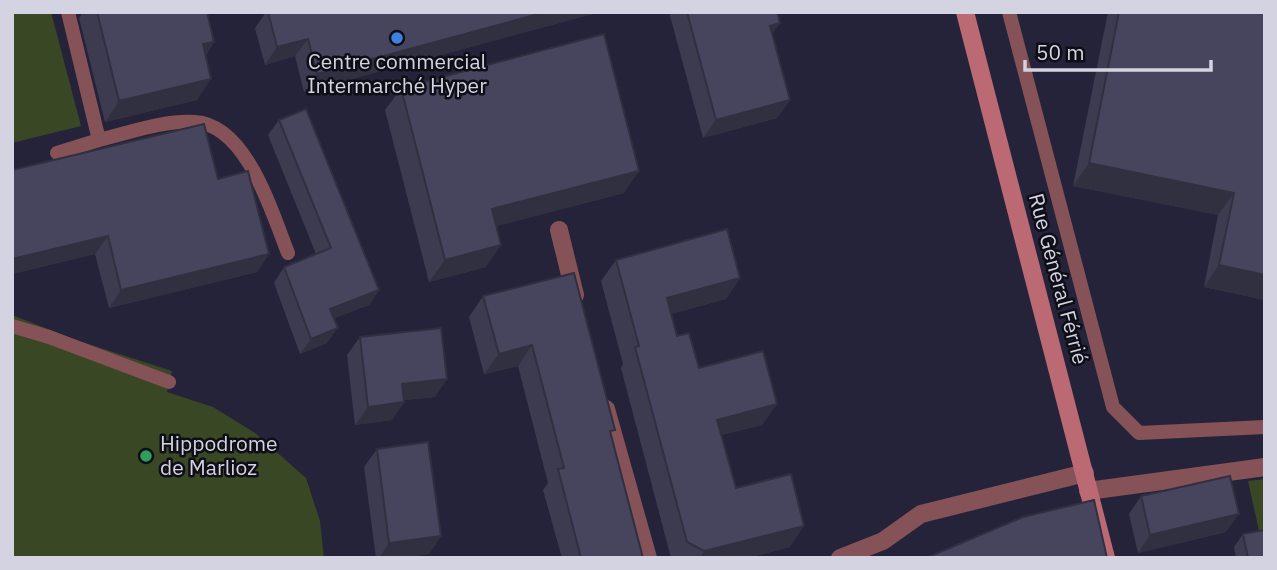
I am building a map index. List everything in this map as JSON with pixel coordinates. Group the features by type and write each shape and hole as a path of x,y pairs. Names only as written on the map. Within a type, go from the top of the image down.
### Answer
{"main road":[{"name":"Rue Général Férrié","path":"965,12 1106,558"}],"street":[{"path":"559,230 581,316"},
{"path":"603,397 648,558"},
{"path":"840,558 883,541 921,514 1086,482 1265,467"}],"lane":[{"path":"68,12 99,140"},
{"path":"1009,12 1113,407 1139,433 1265,427"},
{"path":"57,153 99,140 179,122 198,122 212,128 230,139 245,156 260,183 288,253"},
{"path":"12,326 169,382"}],"green space":[{"path":"12,12 51,12 81,126 12,143"},
{"name":"Hippodrome de Marlioz","path":"12,315 79,341 172,371 167,392 213,407 255,433 306,478 320,521 324,558 12,558"},
{"path":"1265,479 1265,558 1248,481"}],"building":[{"path":"97,12 207,12 214,42 203,44 211,79 119,101"},
{"name":"Centre commercial Intermarché Hyper","path":"268,12 546,12 317,74 308,39 277,47"},
{"path":"687,12 777,12 780,23 770,26 790,100 716,120"},
{"path":"1119,12 1265,12 1265,275 1219,265 1234,193 1089,163"},
{"path":"604,34 639,171 492,209 501,245 445,260 401,88"},
{"path":"306,109 379,290 330,309 338,328 311,339 284,267 331,248 279,120"},
{"path":"204,124 218,179 248,171 269,254 121,290 108,236 12,259 12,170"},
{"path":"727,229 740,278 667,298 677,336 689,333 699,368 763,351 777,404 717,420 736,488 791,474 804,526 704,551 687,542 635,347 639,346 616,260"},
{"path":"574,273 615,430 610,431 643,558 581,558 558,469 564,468 532,345 499,354 483,296"},
{"path":"441,328 447,379 402,384 404,402 368,407 360,337"},
{"path":"428,442 441,536 389,543 377,449"},
{"path":"1230,476 1239,514 1150,535 1141,496"},
{"path":"1094,500 1107,558 926,558 1023,517"},
{"path":"1264,530 1265,558 1248,558 1243,534"}],"place":[{"name":"Centre commercial Intermarché Hyper","path":"397,38"},
{"name":"Hippodrome de Marlioz","path":"146,456"}]}
